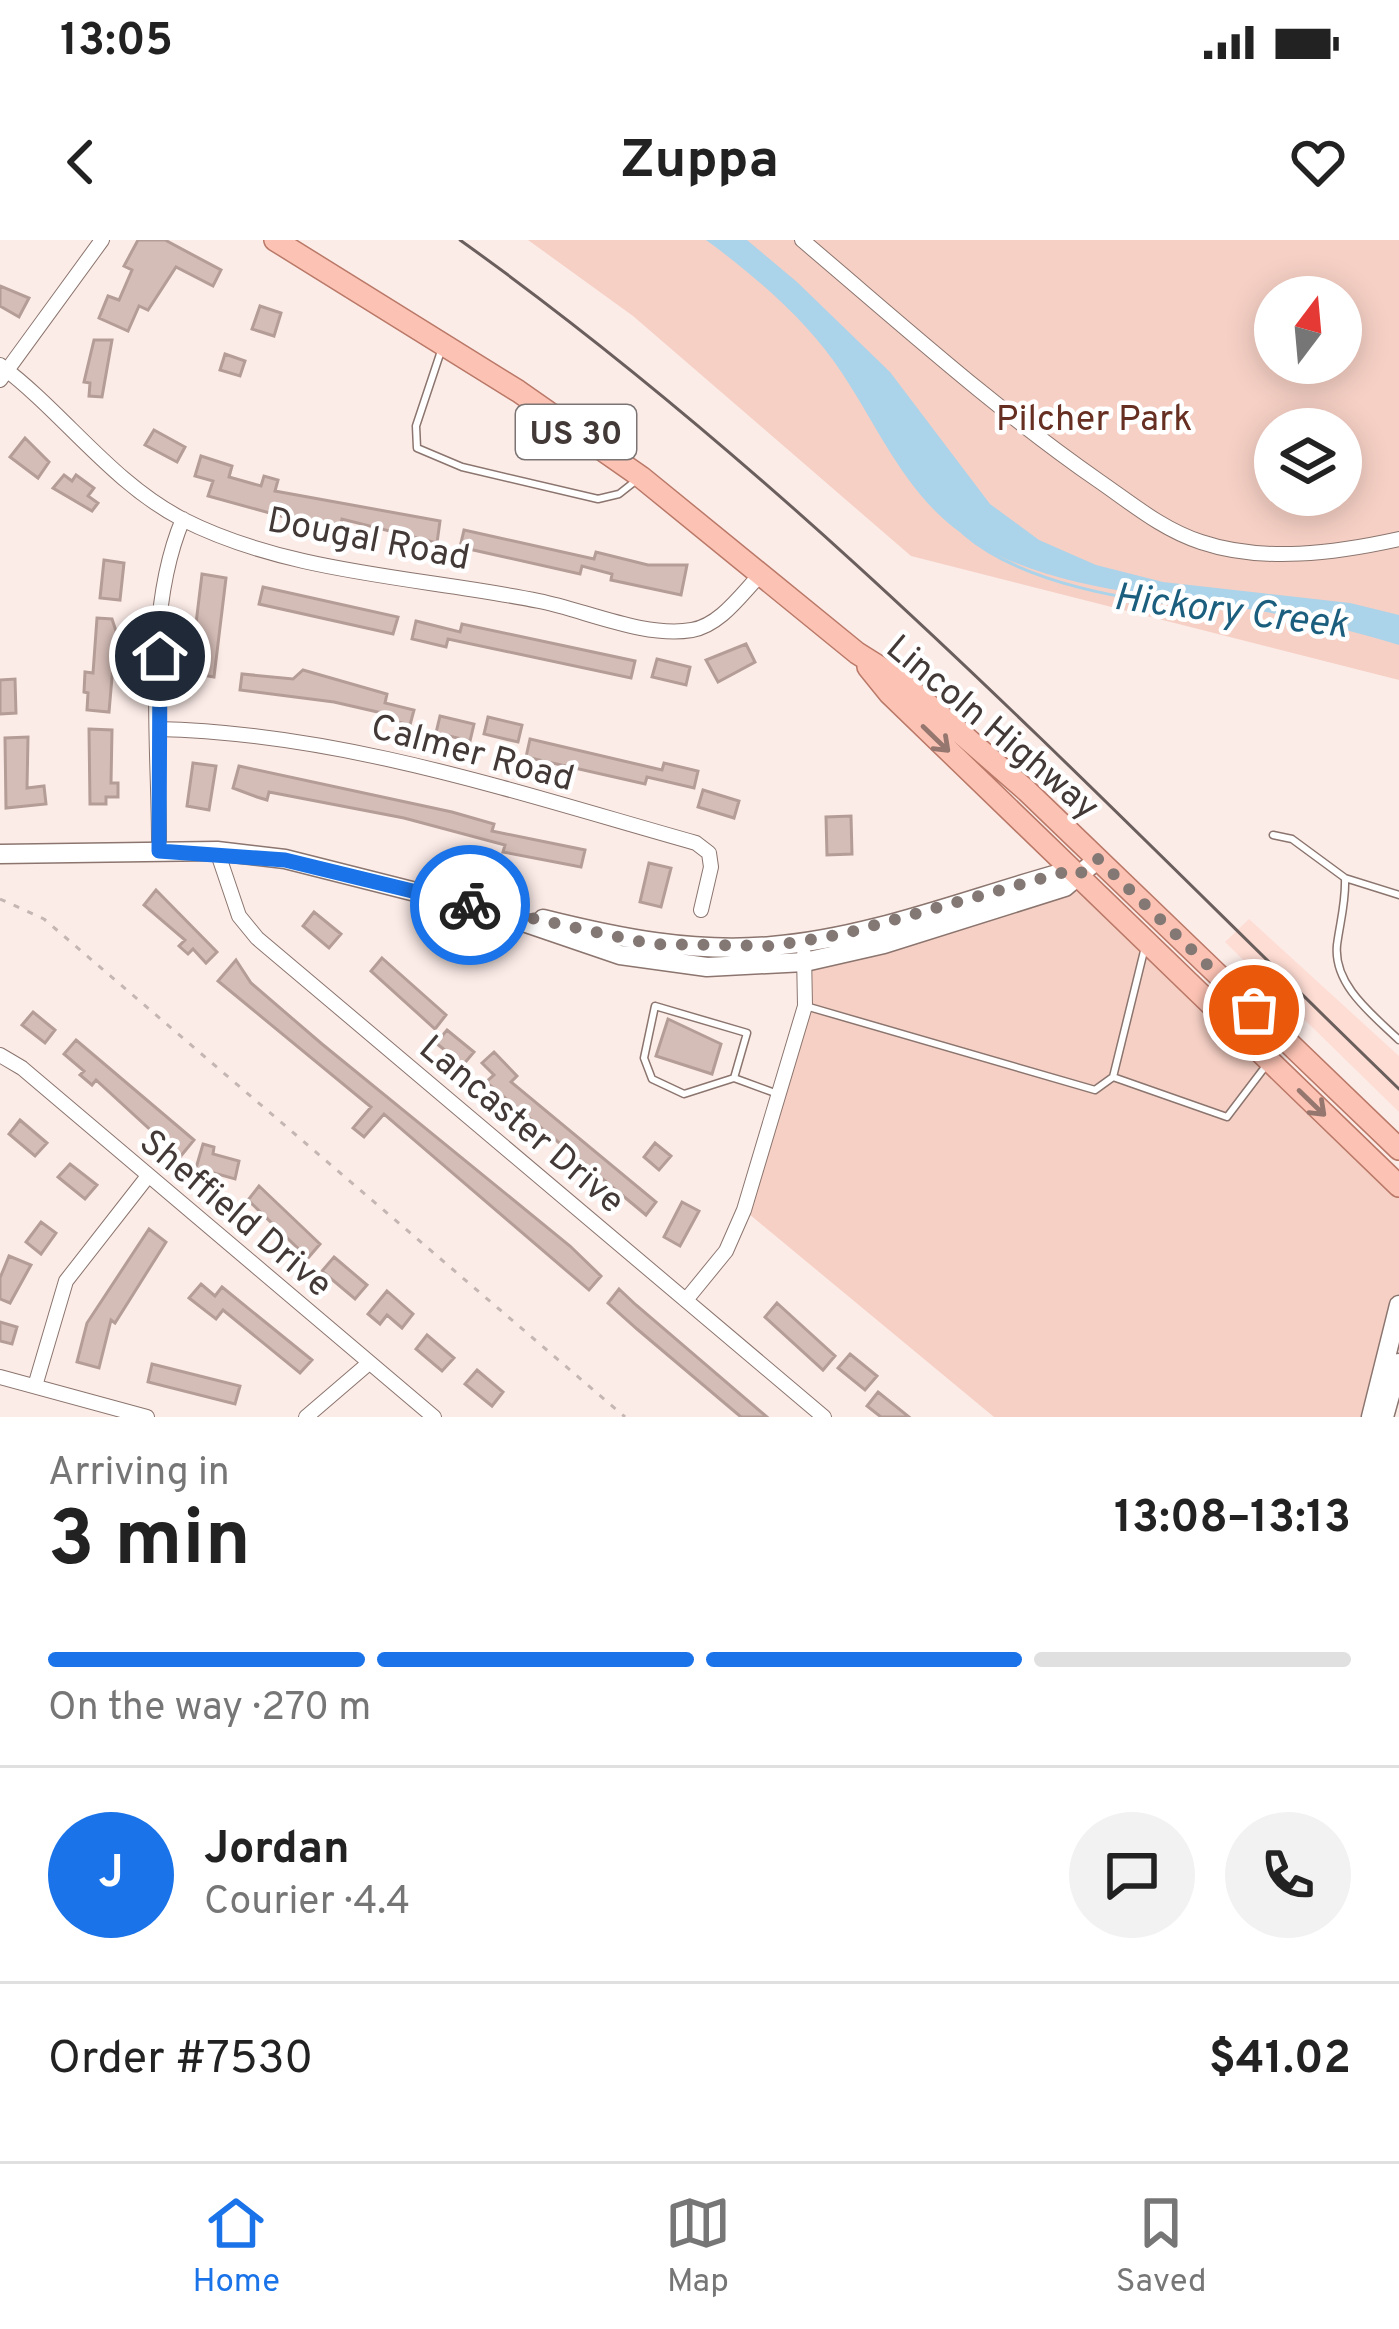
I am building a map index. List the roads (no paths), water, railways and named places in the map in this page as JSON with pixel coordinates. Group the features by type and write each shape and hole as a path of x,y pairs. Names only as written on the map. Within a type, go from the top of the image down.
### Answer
{"main road":[{"name":"Lincoln Highway","path":"275,240 443,343 641,477 857,653 949,720 1399,1149"},
{"name":"Lincoln Highway","path":"857,653 889,694 1399,1186"}],"street":[{"path":"2,372 101,240"},
{"path":"802,240 1020,421 1156,521 1199,542 1244,552 1305,553 1399,539"},
{"name":"Dougal Road","path":"2,372 140,491 183,519 290,556 542,601 661,629 693,630 716,620 762,573"},
{"path":"159,851 157,729 164,583 183,519"},
{"name":"Calmer Road","path":"157,729 222,730 345,748 696,843 709,854 711,867 701,910"},
{"path":"0,854 217,851 322,867 490,911 666,945 804,952 1061,873 1077,876 1098,859"},
{"name":"Lancaster Drive","path":"217,851 239,916 257,938 824,1417"},
{"path":"686,1300 726,1251 805,1006 804,952"},
{"name":"Sheffield Drive","path":"0,1055 434,1417"},
{"path":"35,1386 66,1281 148,1176"},
{"path":"1373,1415 1399,1305"},
{"path":"306,1417 369,1363"},
{"path":"1373,1415 1399,1363"},
{"path":"0,1377 146,1417"}],"lane":[{"path":"443,343 416,426 417,448 462,467 598,499 619,494 641,477"},
{"path":"1273,835 1292,839 1345,878 1399,895"},
{"path":"1345,878 1337,947 1340,972 1364,1006 1399,1040"},
{"path":"805,1006 1095,1090 1113,1077 1146,944"},
{"path":"734,1078 747,1033 655,1006 644,1058 652,1079 684,1094 734,1078 779,1094"},
{"path":"1113,1077 1227,1117 1269,1062"}],"water":[{"path":"706,240 747,240 797,282 890,372 990,504 1039,540 1096,565 1163,582 1350,603 1399,615 1399,645 1283,615 1103,588 1061,578 985,549 919,494 813,335 762,284"}],"waterway":[{"name":"Hickory Creek","path":"963,533 1015,565 1079,587 1208,605"}],"railway":[{"path":"460,240 587,335 828,539 1059,756 1399,1089"}],"park label":[{"name":"Pilcher Park","path":"1094,417"}]}
